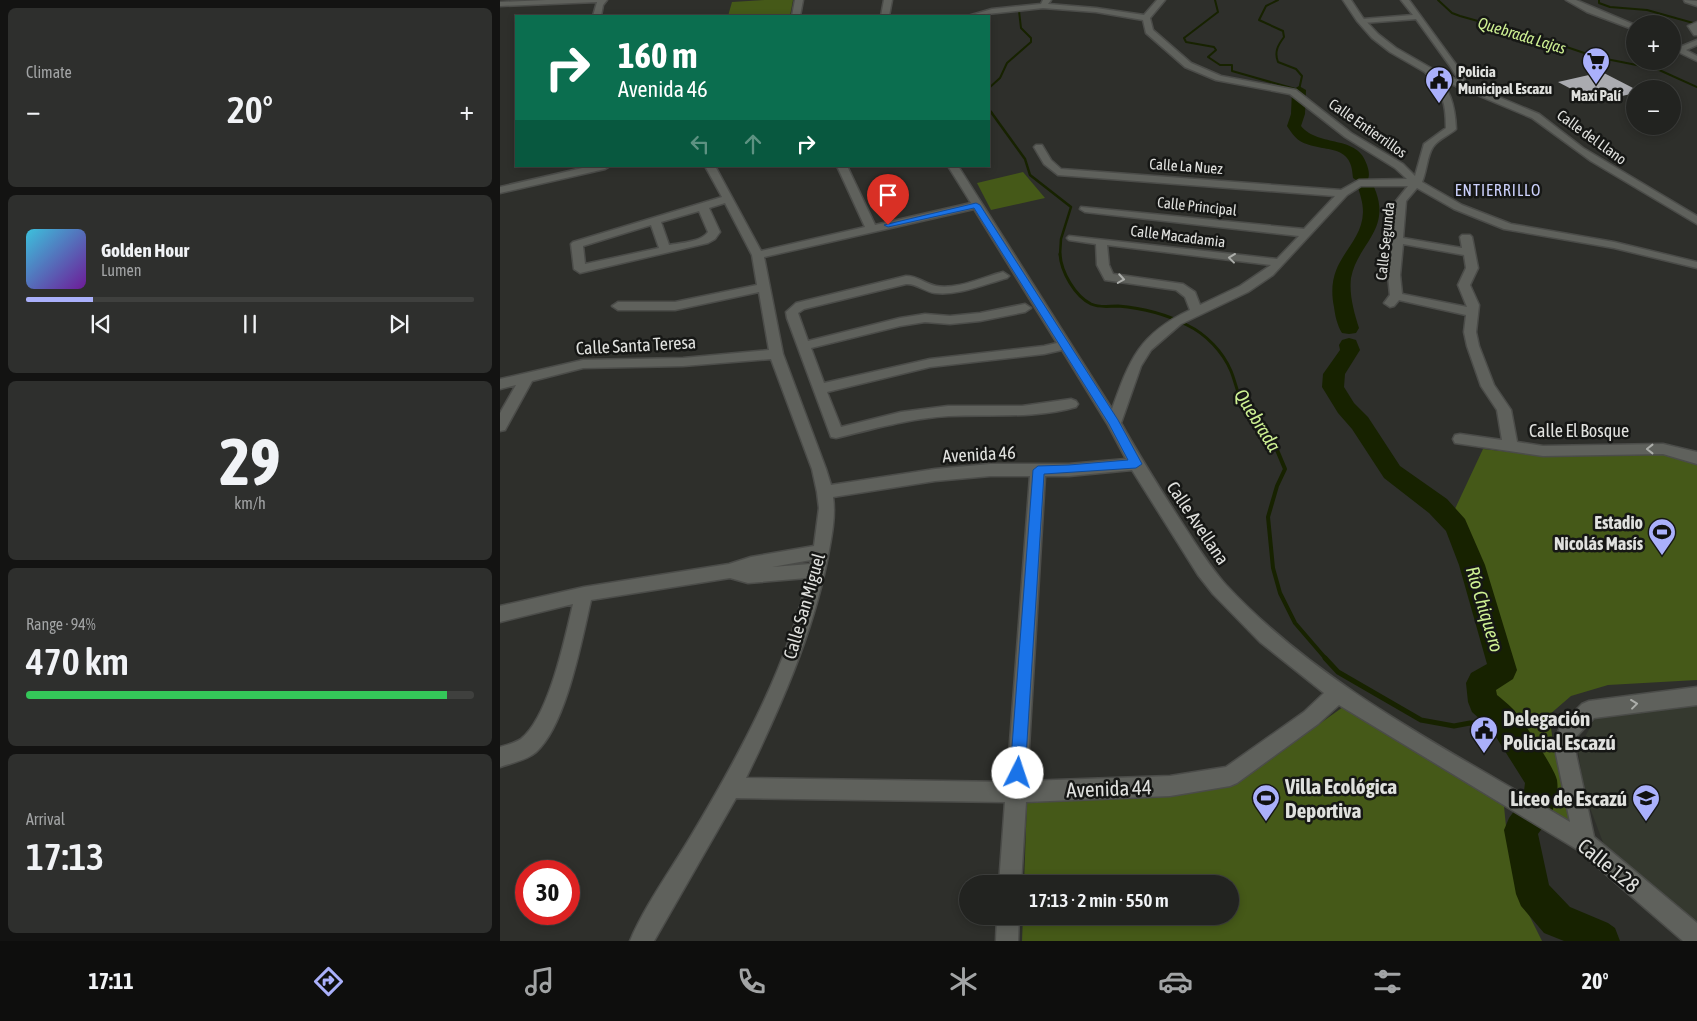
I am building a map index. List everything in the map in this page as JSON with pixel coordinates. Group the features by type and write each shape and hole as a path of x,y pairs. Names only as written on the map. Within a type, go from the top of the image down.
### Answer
{"street":[{"path":"500,4 602,0"},
{"path":"597,15 602,0"},
{"path":"796,15 799,0"},
{"path":"885,15 888,0"},
{"path":"976,13 1045,3 1146,18 1161,0"},
{"name":"Calle del Llano","path":"1347,0 1362,21 1396,54 1429,72 1540,118 1557,130 1576,148 1697,221"},
{"path":"1405,0 1454,65 1460,77 1459,84"},
{"path":"1570,0 1626,24"},
{"path":"1688,0 1697,4"},
{"path":"1362,21 1417,17"},
{"name":"Calle Entierrillos","path":"1146,18 1149,31 1188,65 1202,73 1219,78 1293,92 1332,124 1399,166 1416,183 1458,207 1508,227 1614,245 1697,265"},
{"path":"1695,24 1692,26 1697,34"},
{"path":"1681,47 1697,42"},
{"path":"1681,51 1697,59"},
{"path":"1114,423 1134,366 1146,347 1177,320 1244,289 1280,263 1343,193 1359,183 1416,183 1422,172 1423,160 1429,144 1451,129 1451,104 1445,89 1429,72"},
{"name":"Calle La Nuez","path":"1039,147 1047,162 1058,172 1343,193"},
{"path":"500,190 601,167"},
{"name":"Calle San Miguel","path":"641,941 731,788 768,713 793,650 818,570 826,508 825,492 819,469 776,354 758,255 711,167"},
{"path":"842,167 871,229"},
{"name":"Calle Avellana","path":"954,167 1114,423 1136,464 1204,570 1219,589 1266,636 1338,693 1516,801"},
{"name":"Calle Segunda","path":"1416,183 1401,201 1393,300 1471,312"},
{"path":"704,208 714,232 711,237 704,241 580,270 577,244 704,208 728,202"},
{"path":"758,255 976,205"},
{"name":"Calle Principal","path":"1084,208 1306,233"},
{"path":"656,222 665,250"},
{"path":"1466,237 1472,268 1464,285 1473,305 1470,332 1473,346 1488,386 1504,410 1511,447"},
{"name":"Calle Macadamia","path":"1073,238 1280,263"},
{"path":"1398,240 1468,252"},
{"path":"1101,242 1105,273 1109,277 1179,287 1190,295 1196,311"},
{"path":"1002,276 950,289 936,290 925,288 917,280 906,280 800,306 792,312 836,433 901,417 939,413 1022,411 1071,404"},
{"path":"618,306 675,306 765,287"},
{"path":"803,346 900,322 925,318 950,320 980,317 1026,308"},
{"path":"820,389 930,364 997,355 1068,352"},
{"name":"Calle Santa Teresa","path":"500,384 583,364 684,362 776,354"},
{"path":"500,426 528,376"},
{"name":"Calle El Bosque","path":"1460,439 1511,447 1572,451 1663,449 1697,458"},
{"name":"Avenida 46","path":"825,492 935,475 990,470 1069,470 1136,464"},
{"path":"1011,875 1038,470"},
{"path":"500,614 584,594 729,571 751,564 821,551"},
{"path":"729,571 748,576 818,570"},
{"path":"500,757 528,746 541,733 568,661 584,594"},
{"name":"Avenida 44","path":"731,788 1017,792 1170,786 1230,776 1311,718 1338,693"},
{"path":"1585,843 1566,754 1568,732 1589,710 1697,696"},
{"name":"Calle 128","path":"1516,801 1585,843 1697,938"},
{"path":"1007,941 1008,925"}],"shaded area":[{"name":"Liceo de Escazú","path":"1697,706 1697,927 1607,853 1584,792 1578,750 1595,718"}],"green space":[{"path":"793,0 790,15 728,15 732,2"},
{"path":"1023,172 1045,198 991,210 977,183"},
{"path":"1483,449 1554,457 1670,455 1697,462 1697,680 1608,685 1571,696 1549,715 1554,748 1570,817 1568,823 1544,811 1544,778 1507,716 1491,701 1487,687 1509,670 1469,537 1454,511"},
{"name":"Villa Ecológica Deportiva","path":"1343,707 1504,806 1507,837 1518,893 1542,941 1022,941 1023,925 1239,925 1239,875 1024,875 1027,801 1162,796 1234,785"}],"building":[{"name":"Maxi Palí","path":"1602,72 1626,84 1626,95 1596,102 1558,82"}],"waterway":[{"path":"1215,0 1218,12 1184,38 1186,42 1214,47 1216,50 1208,57 1220,65 1232,65 1232,71 1299,90 1302,76 1296,69 1278,62 1276,55 1277,49 1284,37 1283,31 1259,20 1266,6 1278,0"},
{"name":"Quebrada Lajas","path":"1438,0 1452,13 1460,16 1546,40 1596,57 1657,69 1697,87"},
{"path":"1599,0 1599,3 1610,7 1647,10 1697,24"},
{"name":"Quebrada","path":"990,87 1000,78 1007,63 1031,42 1031,38 1021,28 1019,11"},
{"name":"Río Chiquero","path":"1299,90 1298,114 1294,126 1300,134 1308,139 1335,145 1351,152 1358,161 1361,178"},
{"name":"Quebrada","path":"991,112 1025,159 1030,175 1071,207 1061,239 1060,254"},
{"name":"Río Chiquero","path":"1349,328 1342,301 1341,287 1343,274 1348,262 1370,223 1370,200 1365,185"},
{"name":"Quebrada","path":"1060,254 1063,268 1070,283 1091,304 1136,308 1153,312 1179,321 1207,338 1219,350 1228,364 1241,400 1265,434"},
{"name":"Río Chiquero","path":"1349,345 1350,350 1334,374 1333,387 1346,408 1360,423 1392,472 1438,506 1456,526 1472,565 1503,670 1481,683 1483,702 1502,719 1541,780 1539,805 1521,830 1533,894 1557,920 1595,936 1602,941"},
{"name":"Quebrada","path":"1264,433 1277,450 1285,469 1277,486 1268,517 1273,568 1280,593 1295,623 1326,659"},
{"name":"Quebrada","path":"1325,658 1338,672 1421,720 1454,726 1470,723 1486,724 1502,719"}],"place":[{"name":"Maxi Palí","path":"1596,85"},
{"name":"Policia Municipal Escazu","path":"1439,104"},
{"name":"Estadio Nicolás Masís","path":"1662,556"},
{"name":"Delegación Policial Escazú","path":"1484,754"},
{"name":"Villa Ecológica Deportiva","path":"1266,822"},
{"name":"Liceo de Escazú","path":"1646,822"}],"district":[{"name":"ENTIERRILLO","path":"1498,190"}],"route":[{"path":"888,225 976,205 1114,423 1136,464 1069,470 1038,470 1018,773"}]}
